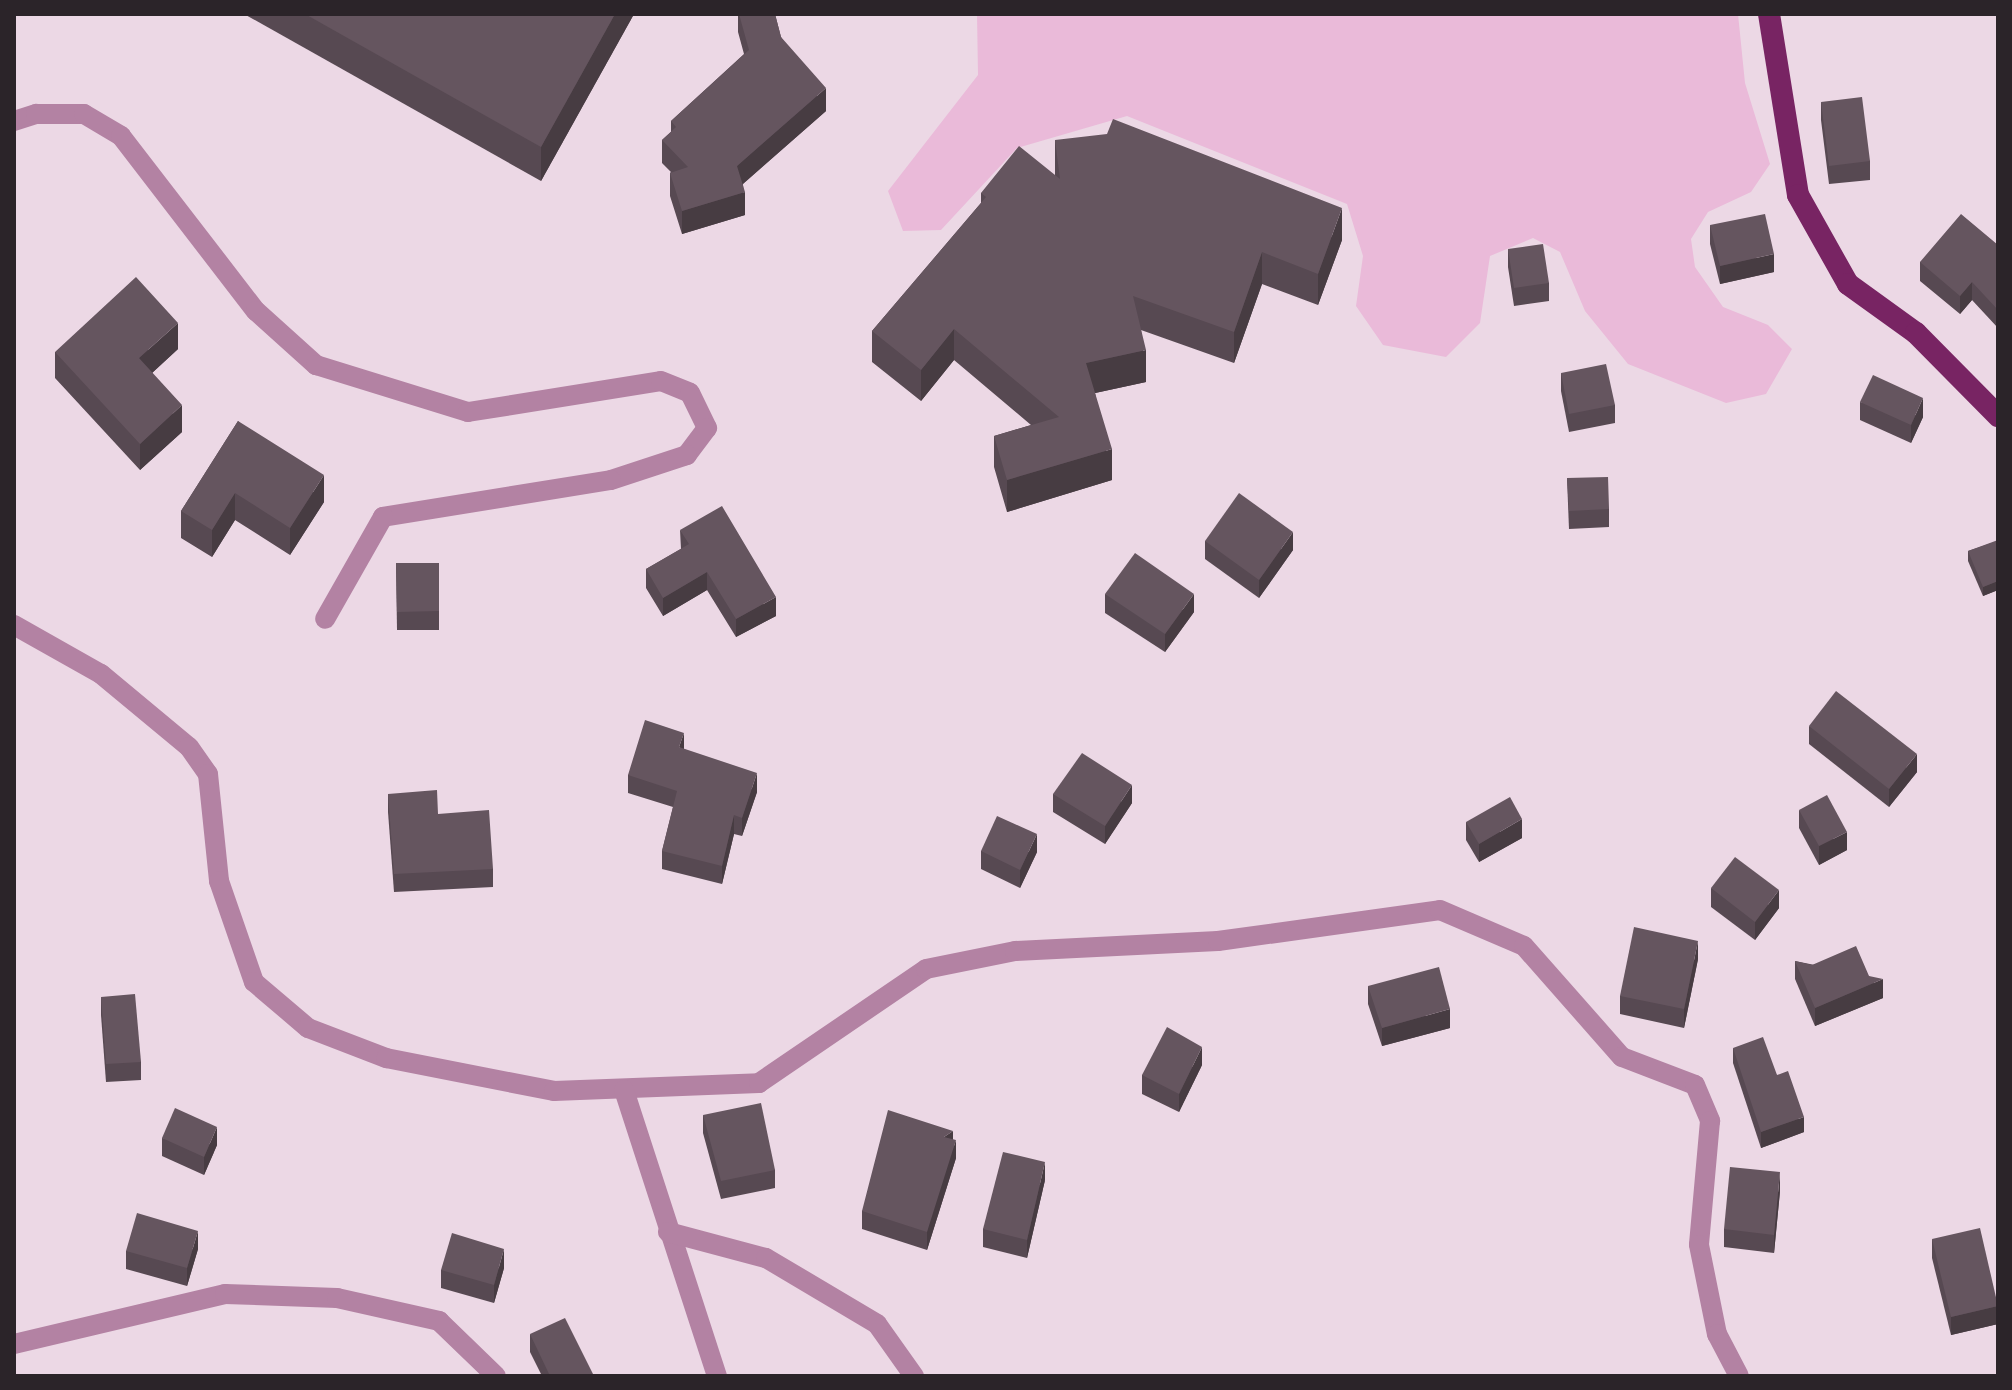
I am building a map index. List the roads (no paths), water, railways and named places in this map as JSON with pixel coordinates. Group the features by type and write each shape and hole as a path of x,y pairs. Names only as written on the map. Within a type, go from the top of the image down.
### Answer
{"highway":[{"path":"1769,14 1798,195 1848,284 1916,333 1998,416"}],"street":[{"path":"14,121 36,114 84,114 121,136 256,311 316,365 468,412 661,381 690,393 707,428 687,455 611,480 383,517 325,619"},
{"path":"14,625 101,674 189,747 208,774 219,881 254,982 308,1028 386,1058 538,1088 624,1090 759,1083 926,969 1015,951 1218,941 1440,910 1524,946 1622,1057 1695,1085 1710,1121 1699,1245 1717,1334 1739,1376"},
{"path":"624,1090 717,1376"},
{"path":"668,1232 766,1258 877,1324 914,1376"},
{"path":"14,1344 225,1294 337,1298 439,1321 496,1376"}]}
